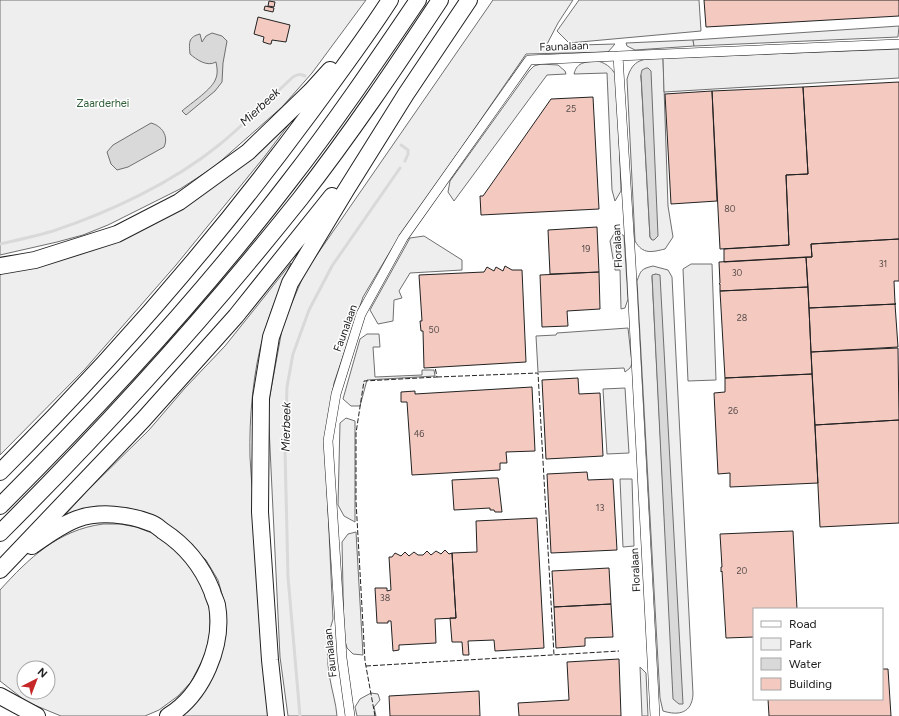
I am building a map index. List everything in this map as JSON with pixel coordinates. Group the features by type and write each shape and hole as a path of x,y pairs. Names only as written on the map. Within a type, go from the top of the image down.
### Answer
{"highway":[{"path":"0,506 118,384 199,293 288,184 370,71 418,0"},
{"path":"0,533 126,403 216,302 301,198 381,90 440,0"},
{"path":"276,716 270,660 260,512 261,398 270,337 290,283 406,94 469,0"},
{"path":"0,266 35,260 117,234 179,202 248,152 311,91 387,4"},
{"path":"0,472 99,369 181,278 269,168 352,55 387,4"},
{"path":"4,566 143,420 236,316 324,208 406,94"},
{"path":"4,566 56,530 77,519 103,514 130,517 152,523 174,538 192,555 206,576 217,605 217,626 214,651 206,674 192,695 176,711 168,716"},
{"path":"0,696 26,716"},
{"path":"0,696 37,716"}],"street":[{"path":"618,56 899,44"},
{"name":"Faunalaan","path":"350,716 342,658 328,441 336,394 361,314 403,238 528,60 618,56"},
{"name":"Floralaan","path":"618,56 631,264 655,716"}],"green space":[{"name":"Zaarderhei","path":"0,0 366,0 312,73 282,107 214,167 180,189 108,225 83,235 0,255"},
{"path":"493,0 573,0 558,23 546,46 615,44 608,52 526,54 391,250 363,297 334,383 325,445 333,619 328,641 328,664 337,716 288,716 280,657 268,406 283,324 305,272"},
{"path":"693,40 694,46 635,50 627,46 626,43"},
{"path":"663,58 668,206 673,237 665,249 648,251 641,249 635,241 627,79 629,72 636,63 644,60","holes":["641,75 652,240 650,237"]},
{"path":"598,61 610,67 617,78 621,191 615,201 612,190 607,73 574,74 575,70 580,64"},
{"path":"541,64 558,65 565,71 566,74 547,75 454,201 448,192 450,181 529,71 534,66"},
{"path":"308,99 265,156 176,265 85,369 0,455 0,271 142,230"},
{"path":"616,230 624,236 628,299 625,308 621,309 620,270 615,270 610,241"},
{"path":"424,236 462,260 462,270 410,273 399,291 402,298 394,300 393,321 378,324 370,310 410,238"},
{"path":"291,263 273,307 260,348 254,379 250,427 251,468 271,716 175,716 223,645 226,626 225,605 218,580 206,560 195,549 140,515 54,527 87,491 149,430 185,388 225,346"},
{"path":"653,266 668,270 672,277 693,694 690,705 684,712 679,713 663,711 660,698 637,281 642,270","holes":["656,274 674,699 652,276"]},
{"path":"628,328 632,364 625,372 624,368 538,372 536,336"},
{"path":"367,334 379,334 380,347 373,347 375,377 422,375 422,370 434,370 435,376 367,380 360,406 351,406 343,399 360,339"},
{"path":"346,418 355,421 355,522 344,516 338,505 340,423"},
{"path":"103,524 120,524 136,527 152,533 178,551 192,566 203,586 210,611 210,634 205,655 191,682 178,696 159,710 145,716 61,716 27,702 24,700 56,700 56,660 16,660 16,693 0,681 0,590 33,557 58,539 72,532"},
{"path":"356,532 363,655 353,654 347,648 344,637 342,542 348,534"},
{"path":"640,667 646,673 648,716 642,716"},
{"path":"371,693 378,694 380,700 374,707 376,716 357,716 355,707 360,699"}],"shaded area":[{"path":"579,0 699,0 701,31 569,43 557,31"},
{"path":"899,26 898,37 694,46 693,40"},
{"path":"899,49 899,78 664,92 663,58"},
{"path":"691,264 712,264 716,380 688,381 683,269"},
{"path":"625,388 629,453 607,454 603,389"},
{"path":"620,479 632,479 634,546 623,547"}],"water":[{"path":"212,33 222,36 227,41 223,63 222,82 215,91 186,115 182,111 211,87 216,78 217,72 216,62 209,64 190,54 190,41 193,37 200,34 202,42 206,36"},
{"path":"646,68 651,71 658,236 654,240 650,237 641,74 642,70"},
{"path":"151,123 158,126 164,132 166,139 164,147 128,167 117,170 111,164 107,152 113,145"},
{"path":"652,275 660,275 683,704 679,704 673,699"}],"building":[{"path":"704,0 899,0 899,16 706,27"},
{"path":"269,1 275,2 274,7 268,6"},
{"path":"265,6 274,8 273,12 264,10"},
{"path":"258,17 290,25 286,42 272,40 271,44 269,44 263,42 264,37 254,34"},
{"path":"899,82 899,239 811,244 812,257 724,262 724,249 789,245 786,175 808,174 803,87"},
{"path":"803,87 808,174 786,175 789,245 720,249 712,91"},
{"path":"712,91 717,201 671,204 665,94"},
{"path":"593,97 599,209 481,215 480,196 483,196 551,99"},
{"path":"597,227 599,272 550,274 548,230"},
{"path":"899,239 899,281 894,281 896,304 809,308 806,257 812,257 811,244"},
{"path":"806,257 808,287 720,291 719,262"},
{"path":"505,266 512,270 522,270 526,362 424,368 423,331 421,331 420,321 422,321 419,275 484,272 487,267 494,271 496,267 503,271"},
{"path":"599,272 600,309 567,311 568,326 542,327 540,275"},
{"path":"808,287 812,374 725,378 720,291"},
{"path":"895,304 898,347 811,352 809,308"},
{"path":"898,348 899,420 815,425 811,352"},
{"path":"812,374 818,483 730,487 730,473 718,474 714,393 725,392 725,378"},
{"path":"578,378 579,394 600,393 603,456 546,459 542,380"},
{"path":"532,387 535,451 506,452 507,463 500,463 500,470 412,475 407,402 401,402 401,392 415,391 415,394"},
{"path":"899,420 899,523 820,527 815,425"},
{"path":"587,472 588,480 613,479 617,550 551,553 547,474"},
{"path":"498,478 502,512 495,512 494,510 490,510 490,508 454,510 452,480"},
{"path":"537,518 544,648 495,651 494,640 468,641 469,655 463,655 462,642 452,642 450,618 456,618 452,553 477,552 476,521"},
{"path":"793,531 797,608 753,608 753,637 726,638 720,534"},
{"path":"445,550 449,554 452,553 456,618 435,619 436,643 399,645 399,650 393,651 391,621 388,621 388,623 377,623 375,588 387,588 387,591 391,590 389,557 392,557 395,553 401,556 405,552 409,556 414,552 418,555 423,555 427,551 431,555 436,551 441,554"},
{"path":"609,568 611,604 554,607 552,571"},
{"path":"611,604 613,637 585,638 585,646 556,648 554,607"},
{"path":"619,659 621,716 519,716 518,703 569,700 567,662"},
{"path":"883,669 888,669 891,716 769,716 768,700 883,700"},
{"path":"479,691 480,716 390,716 389,696"}],"waterway":[{"name":"Mierbeek","path":"0,244 47,233 75,223 96,215 161,184 201,159 219,145 293,77 296,75 305,76"},
{"name":"Mierbeek","path":"401,145 408,150 405,161"},
{"name":"Mierbeek","path":"300,716 288,577 285,450 287,387 293,354 309,310 332,266 400,168"}],"fence":[{"path":"375,716 365,661 356,501 356,433 364,381 437,377 435,367"},
{"path":"437,377 538,373 554,655"},
{"path":"366,666 619,651"}]}
